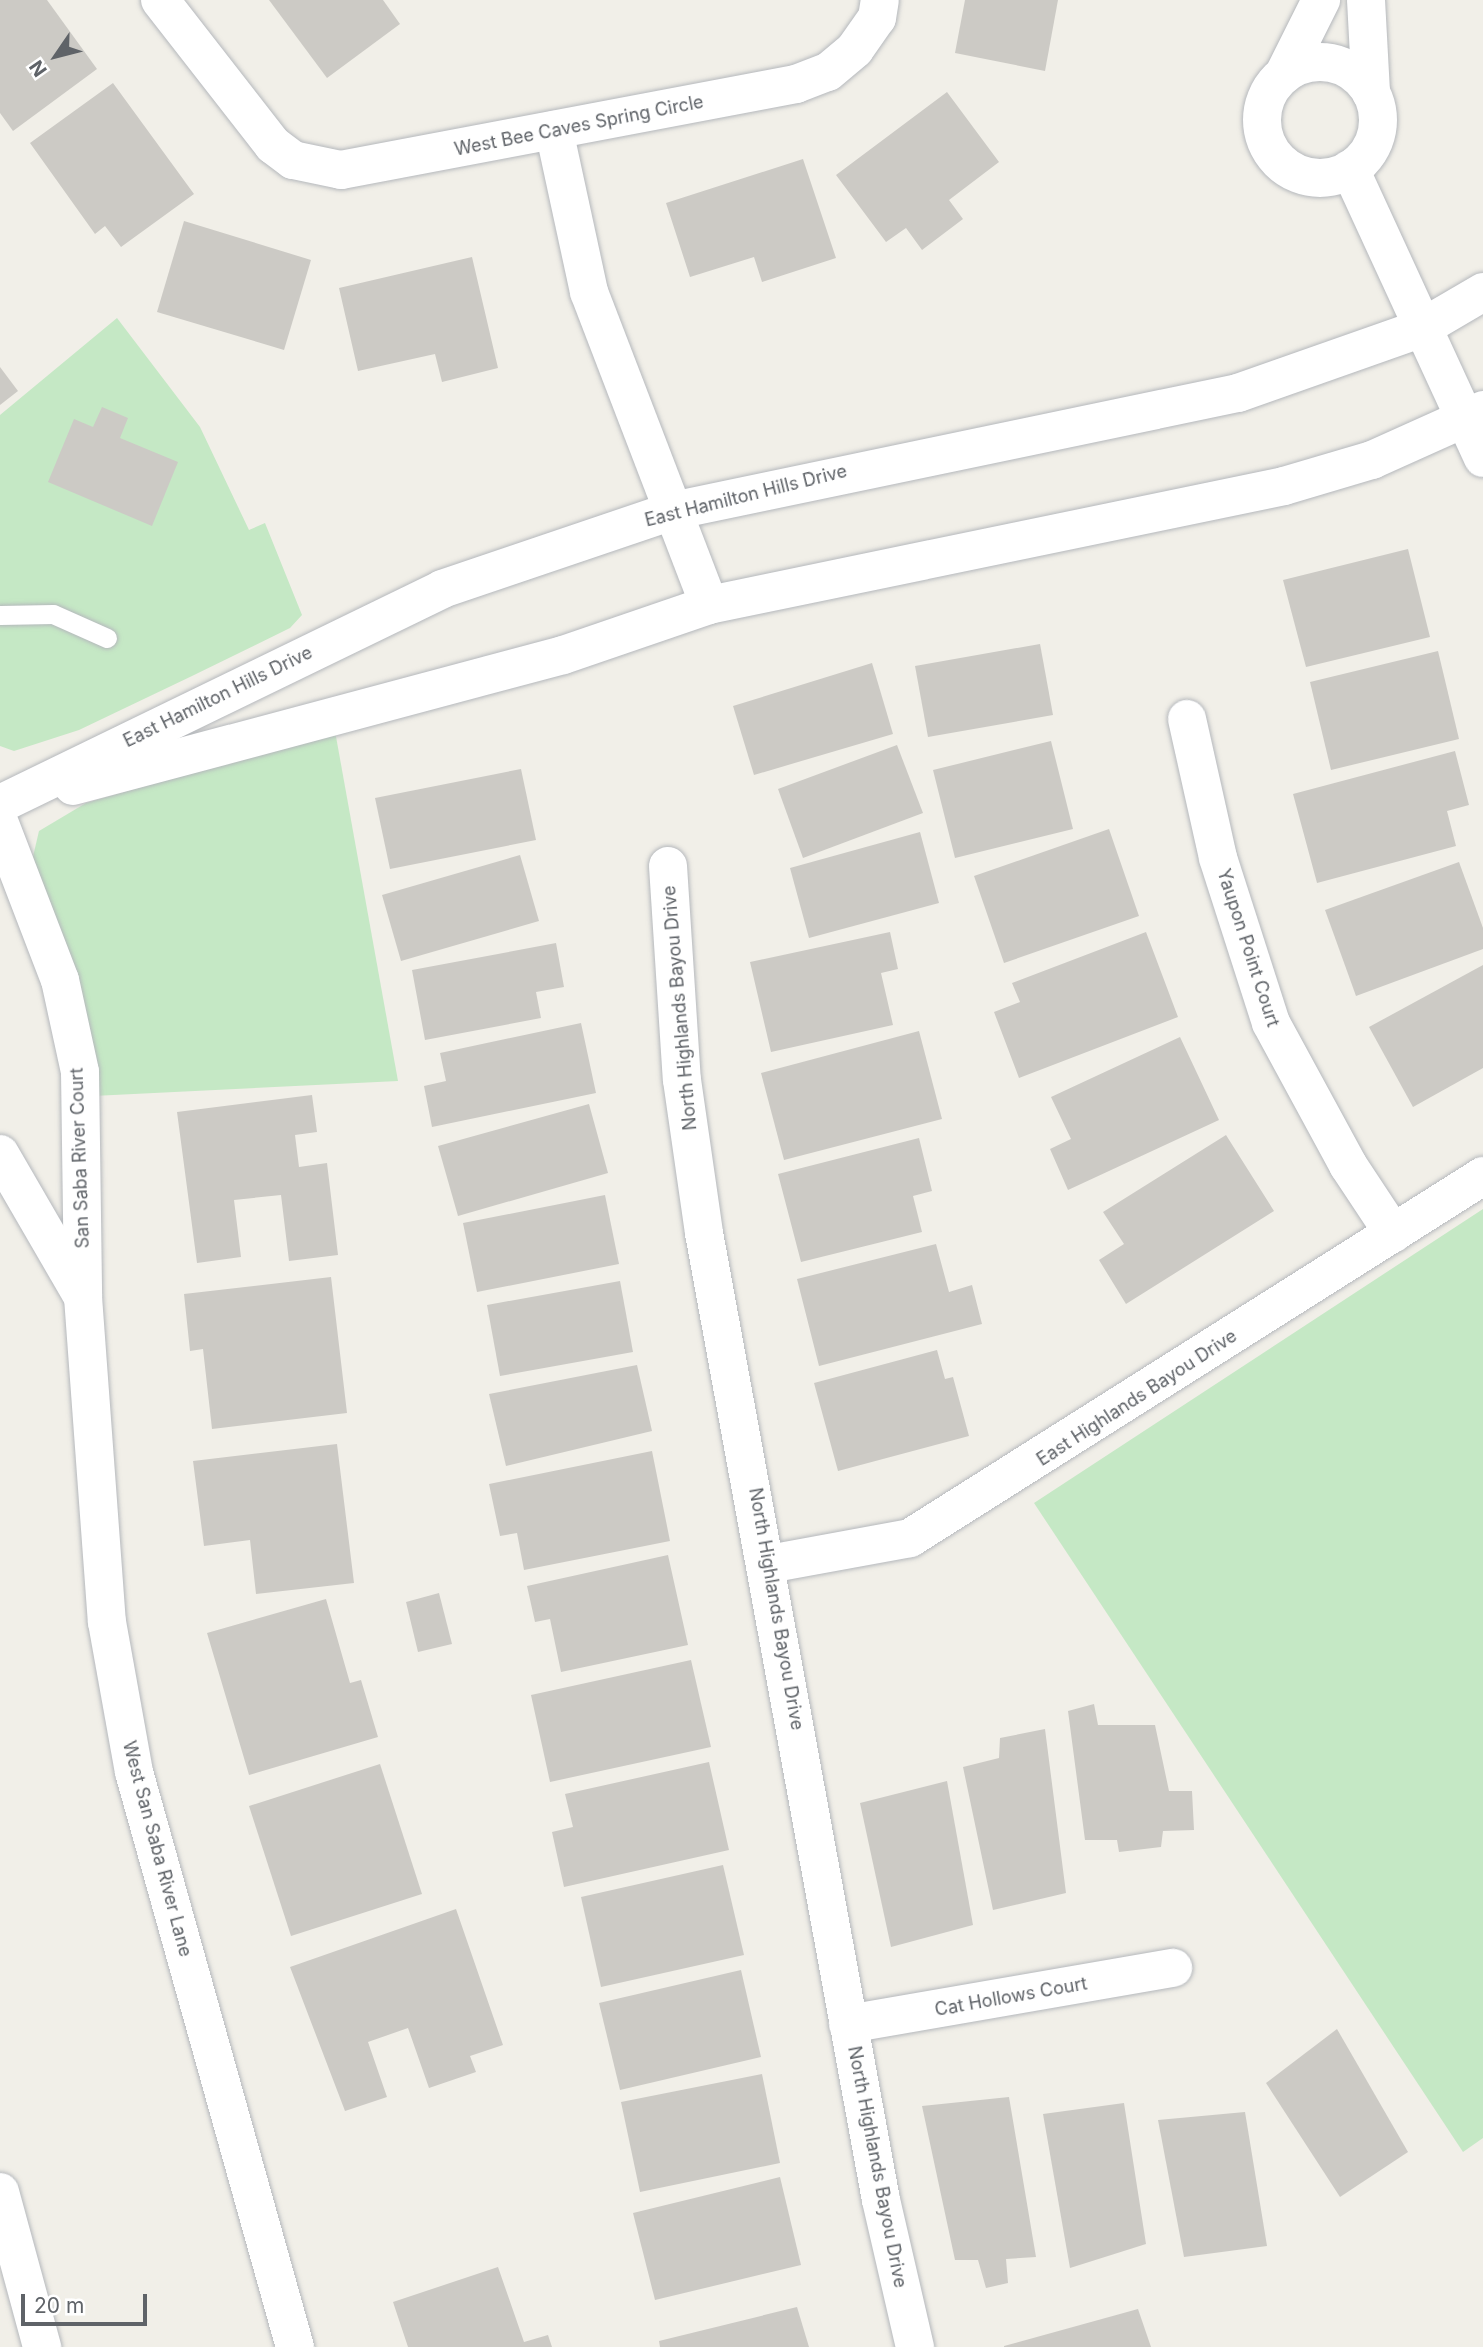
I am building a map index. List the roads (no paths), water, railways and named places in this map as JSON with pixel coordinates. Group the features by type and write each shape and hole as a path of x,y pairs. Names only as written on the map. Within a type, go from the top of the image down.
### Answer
{"street":[{"name":"West Bee Caves Spring Circle","path":"160,0 273,145 293,159 341,170 796,85 828,72 855,50 877,18 880,0"},
{"path":"1321,0 1284,74 1264,103 1264,135 1272,153 1299,174 1319,178 1350,169 1374,142 1377,112 1371,93 1366,0"},
{"path":"1284,74 1326,62 1346,68 1371,93"},
{"path":"554,130 589,292 709,605"},
{"path":"1350,169 1420,329 1474,416 1483,458"},
{"name":"East Hamilton Hills Drive","path":"0,805 442,589 672,511 1238,393 1420,329 1483,292"},
{"name":"East Hamilton Hills Drive","path":"0,805 563,655 709,605 1198,507 1371,460 1474,416"},
{"name":"Yaupon Point Court","path":"1187,719 1219,859 1271,1023 1348,1165 1393,1233"},
{"name":"San Saba River Court","path":"0,824 60,980 80,1072 83,1297"},
{"name":"North Highlands Bayou Drive","path":"668,866 682,1080 704,1233 769,1564 848,2024 915,2347"},
{"name":"San Saba River Court","path":"0,1154 83,1297"},
{"name":"East Highlands Bayou Drive","path":"769,1564 910,1538 1483,1175"},
{"name":"West San Saba River Lane","path":"83,1297 107,1622 134,1772 295,2347"},
{"name":"Cat Hollows Court","path":"848,2024 1173,1968"},
{"path":"0,2192 42,2347"}],"lane":[{"path":"0,615 53,614 107,638"}]}
